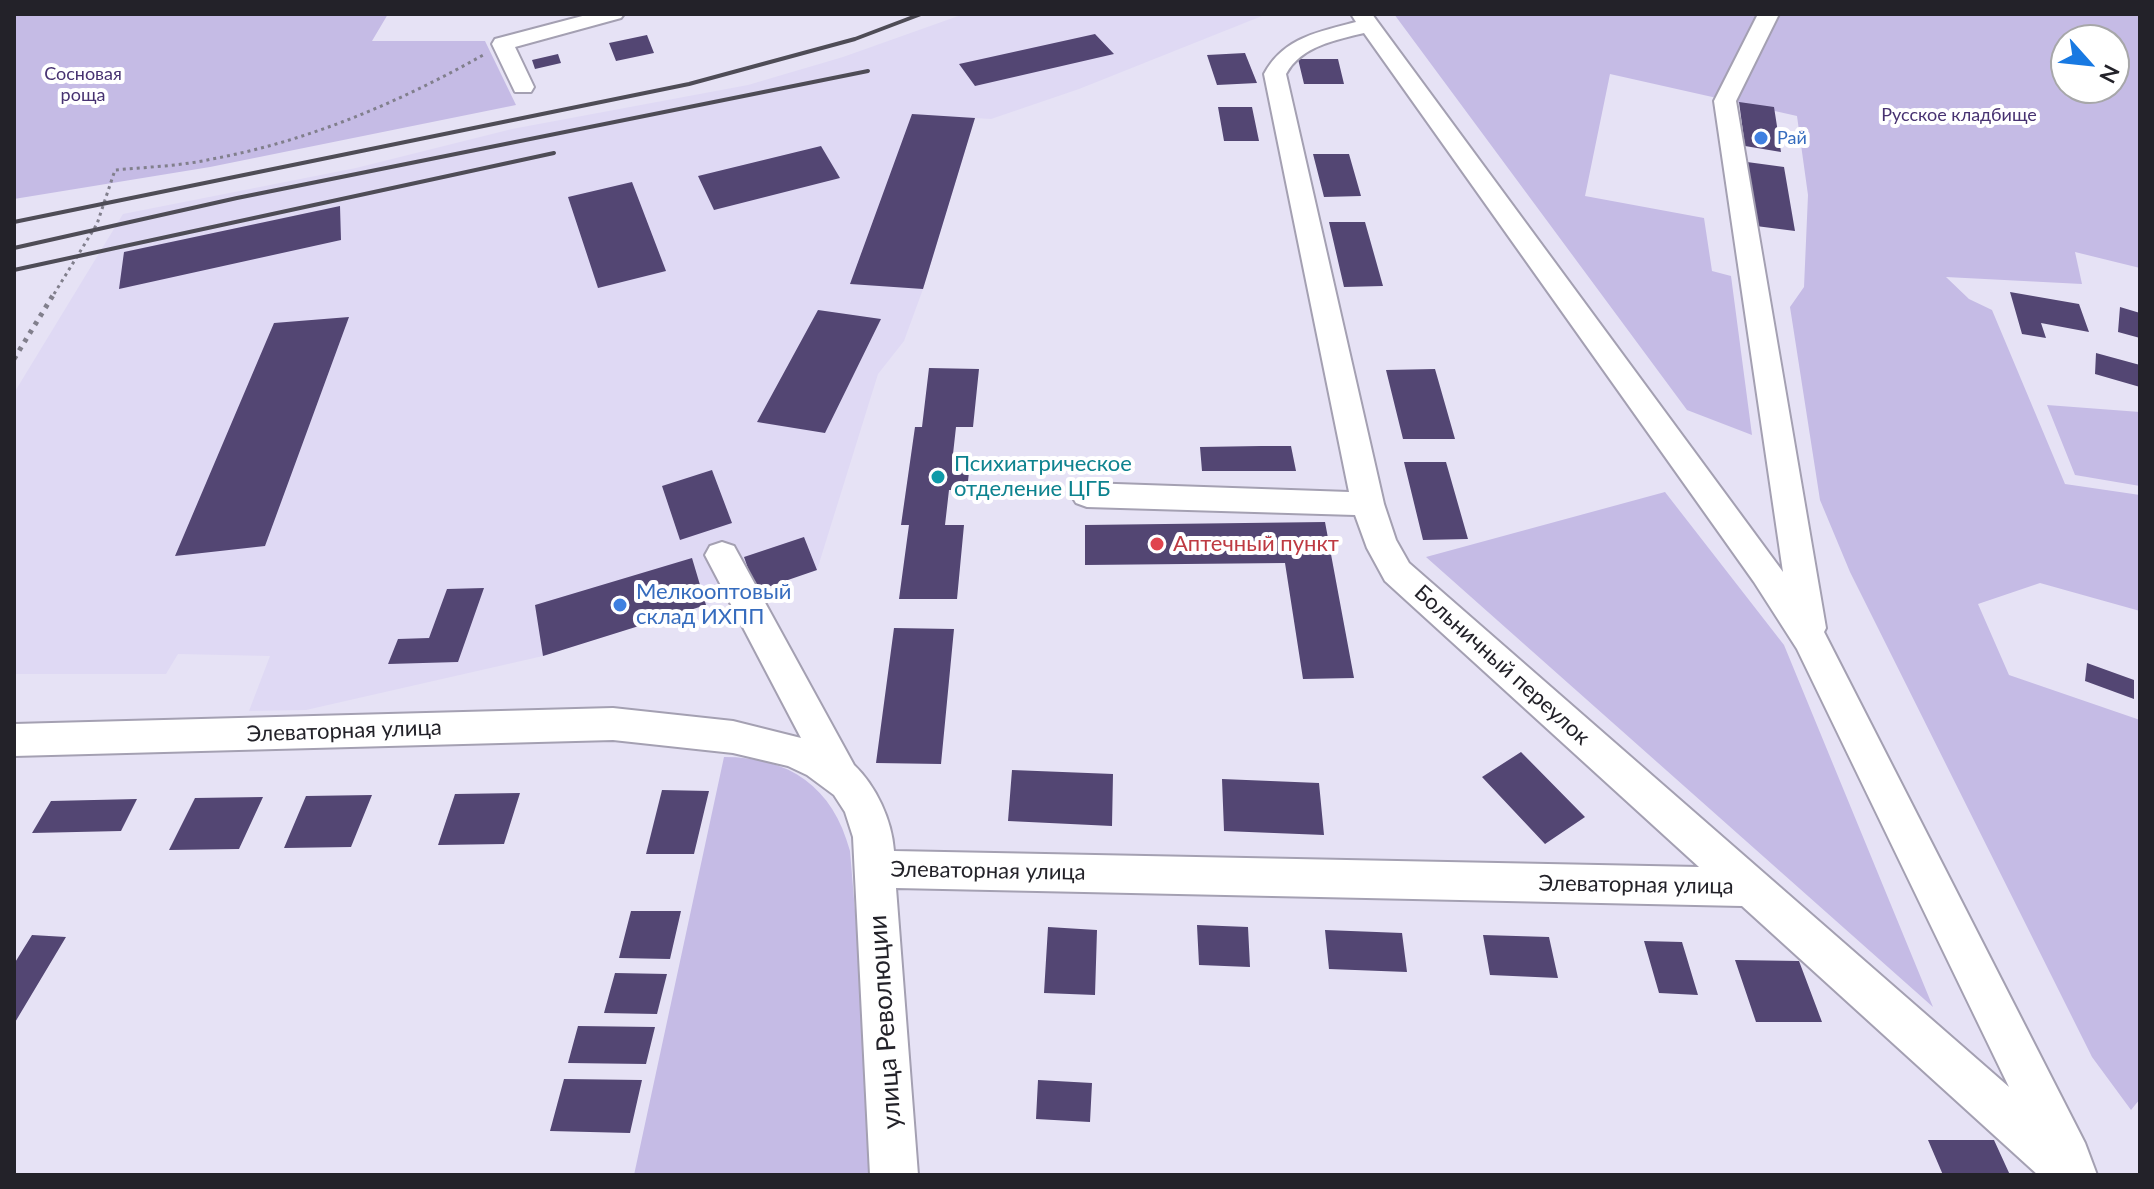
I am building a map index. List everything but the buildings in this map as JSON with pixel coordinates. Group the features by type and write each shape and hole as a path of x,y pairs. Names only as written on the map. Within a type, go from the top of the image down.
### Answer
{"street":[{"path":"523,87 503,44 614,14"},
{"path":"1769,14 1725,101 1811,641"},
{"path":"1366,20 1766,573 1811,641 2074,1175"},
{"name":"Больничный переулок","path":"1366,20 1299,46 1279,63 1275,74 1368,504 1377,537 1397,572 2074,1175"},
{"path":"1087,495 1368,504"},
{"path":"722,555 841,777"},
{"name":"Элеваторная улица","path":"14,740 613,724 711,735 780,747 812,759 841,777 862,804 873,837 875,869 1750,887"},
{"name":"улица Революции","path":"875,869 894,1175"}],"path":[{"path":"14,359 97,224 115,170 210,160 274,145 383,107 503,44"}],"shaded area":[{"path":"964,14 1267,14 1079,89 991,119 975,118 923,289 904,341 878,374 817,570 543,656 306,710 249,711 270,656 178,654 166,674 14,674 14,393 123,214 356,168 512,129 748,85 843,57"}],"green space":[{"name":"Сосновая роща","path":"14,14 388,14 372,41 485,41 516,105 210,167 14,199"},
{"name":"Русское кладбище","path":"1394,14 2140,14 2140,268 2075,252 2082,284 1946,277 1969,299 1992,310 2065,484 2140,495 2140,611 2040,583 1978,604 2009,675 2140,720 2140,1099 2131,1110 2092,1057 1850,572 1820,500 1790,307 1804,287 1808,195 1797,116 1610,74 1585,196 1704,218 1712,271 1731,276 1752,435 1687,410"},
{"path":"2047,405 2140,412 2140,486 2075,475"},
{"path":"1665,492 1784,645 1933,1007 1426,557"},
{"path":"724,757 769,763 805,780 820,793 842,829 850,851 877,1175 634,1175"}],"railway":[{"path":"14,222 689,84 855,39 921,14"},
{"path":"14,248 237,198 868,71"},
{"path":"14,270 554,153"}],"place":[{"name":"Рай","path":"1761,138"},
{"name":"Психиатрическое отделение ЦГБ","path":"938,477"},
{"name":"Аптечный пункт","path":"1157,544"},
{"name":"Мелкооптовый склад ИХПП","path":"620,605"}]}
